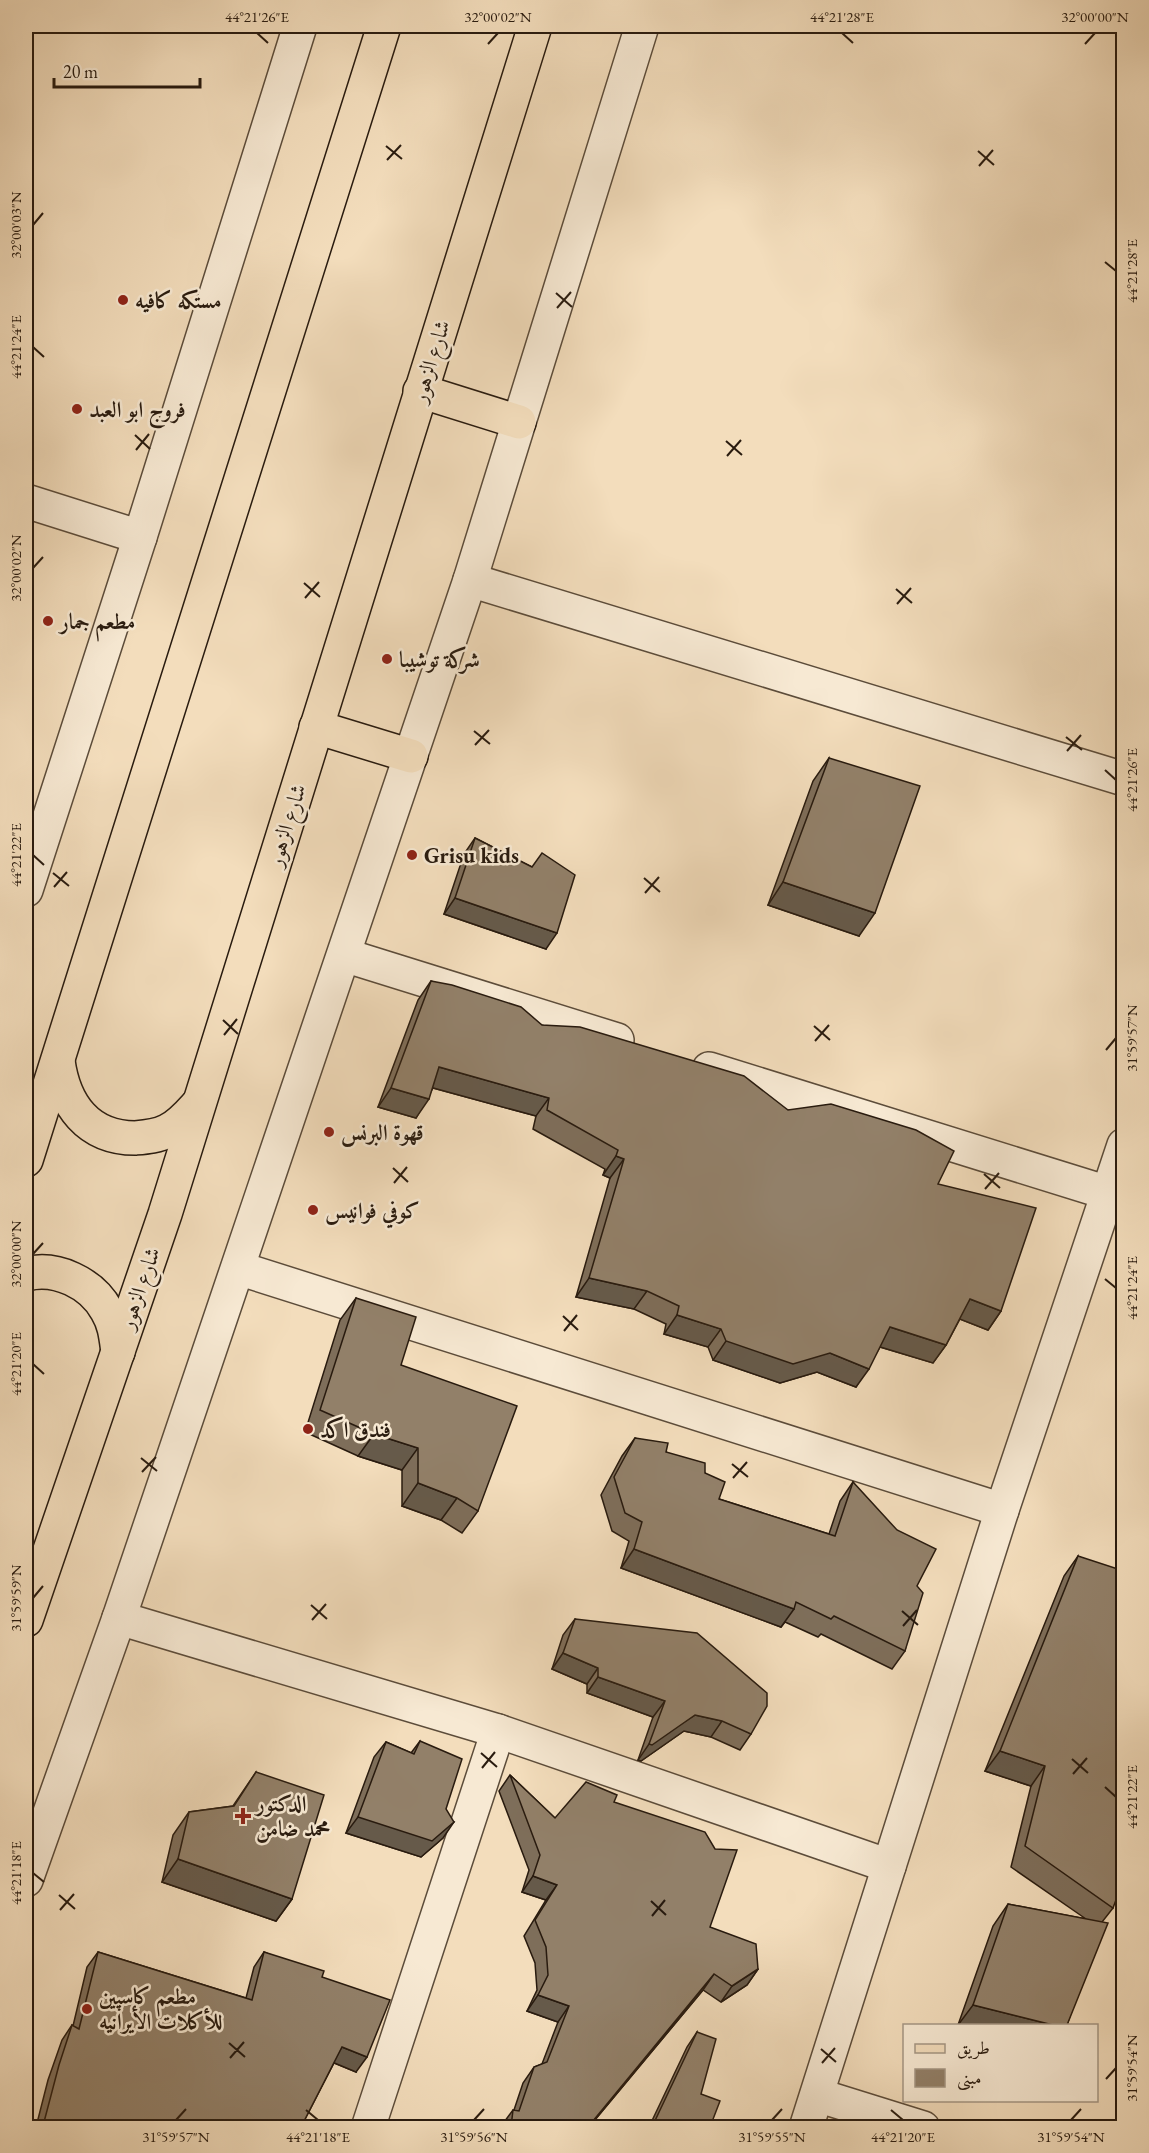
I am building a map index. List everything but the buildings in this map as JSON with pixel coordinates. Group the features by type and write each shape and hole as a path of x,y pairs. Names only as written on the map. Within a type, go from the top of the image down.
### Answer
{"main road":[{"name":"شارع الزهور","path":"26,1620 165,1214 535,26"},
{"path":"26,1160 378,30"},
{"path":"420,391 519,422"},
{"path":"316,727 411,756"},
{"path":"58,1061 61,1083 70,1103 84,1119 102,1132 124,1138 146,1137 166,1132 185,1119 199,1103"},
{"path":"26,1274 54,1273 75,1280 93,1293 107,1310 116,1330 118,1352"}],"street":[{"path":"26,890 140,537 300,26"},
{"path":"26,1880 119,1618 470,580 642,26"},
{"path":"26,501 140,537"},
{"path":"470,580 1124,779"},
{"path":"344,955 640,1047"},
{"path":"686,1062 1108,1193"},
{"path":"806,2127 1002,1510 1124,1144"},
{"path":"238,1268 1002,1510"},
{"path":"119,1618 498,1731 889,1866"},
{"path":"368,2127 498,1731"},
{"path":"817,2095 923,2127"}],"place":[{"name":"مستكه كافيه","path":"123,300"},
{"name":"فروج ابو العبد","path":"77,409"},
{"name":"مطعم جمار","path":"48,621"},
{"name":"شركة توشيبا","path":"387,659"},
{"name":"Grisu kids","path":"412,855"},
{"name":"قهوة البرنس","path":"329,1132"},
{"name":"كوفي فوانيس","path":"313,1210"},
{"name":"فندق اكد","path":"308,1429"},
{"name":"الدكتور محمد ضامن","path":"243,1816"},
{"name":"مطعم كاسپين للأكلات الأيرانيه","path":"87,2009"}]}
